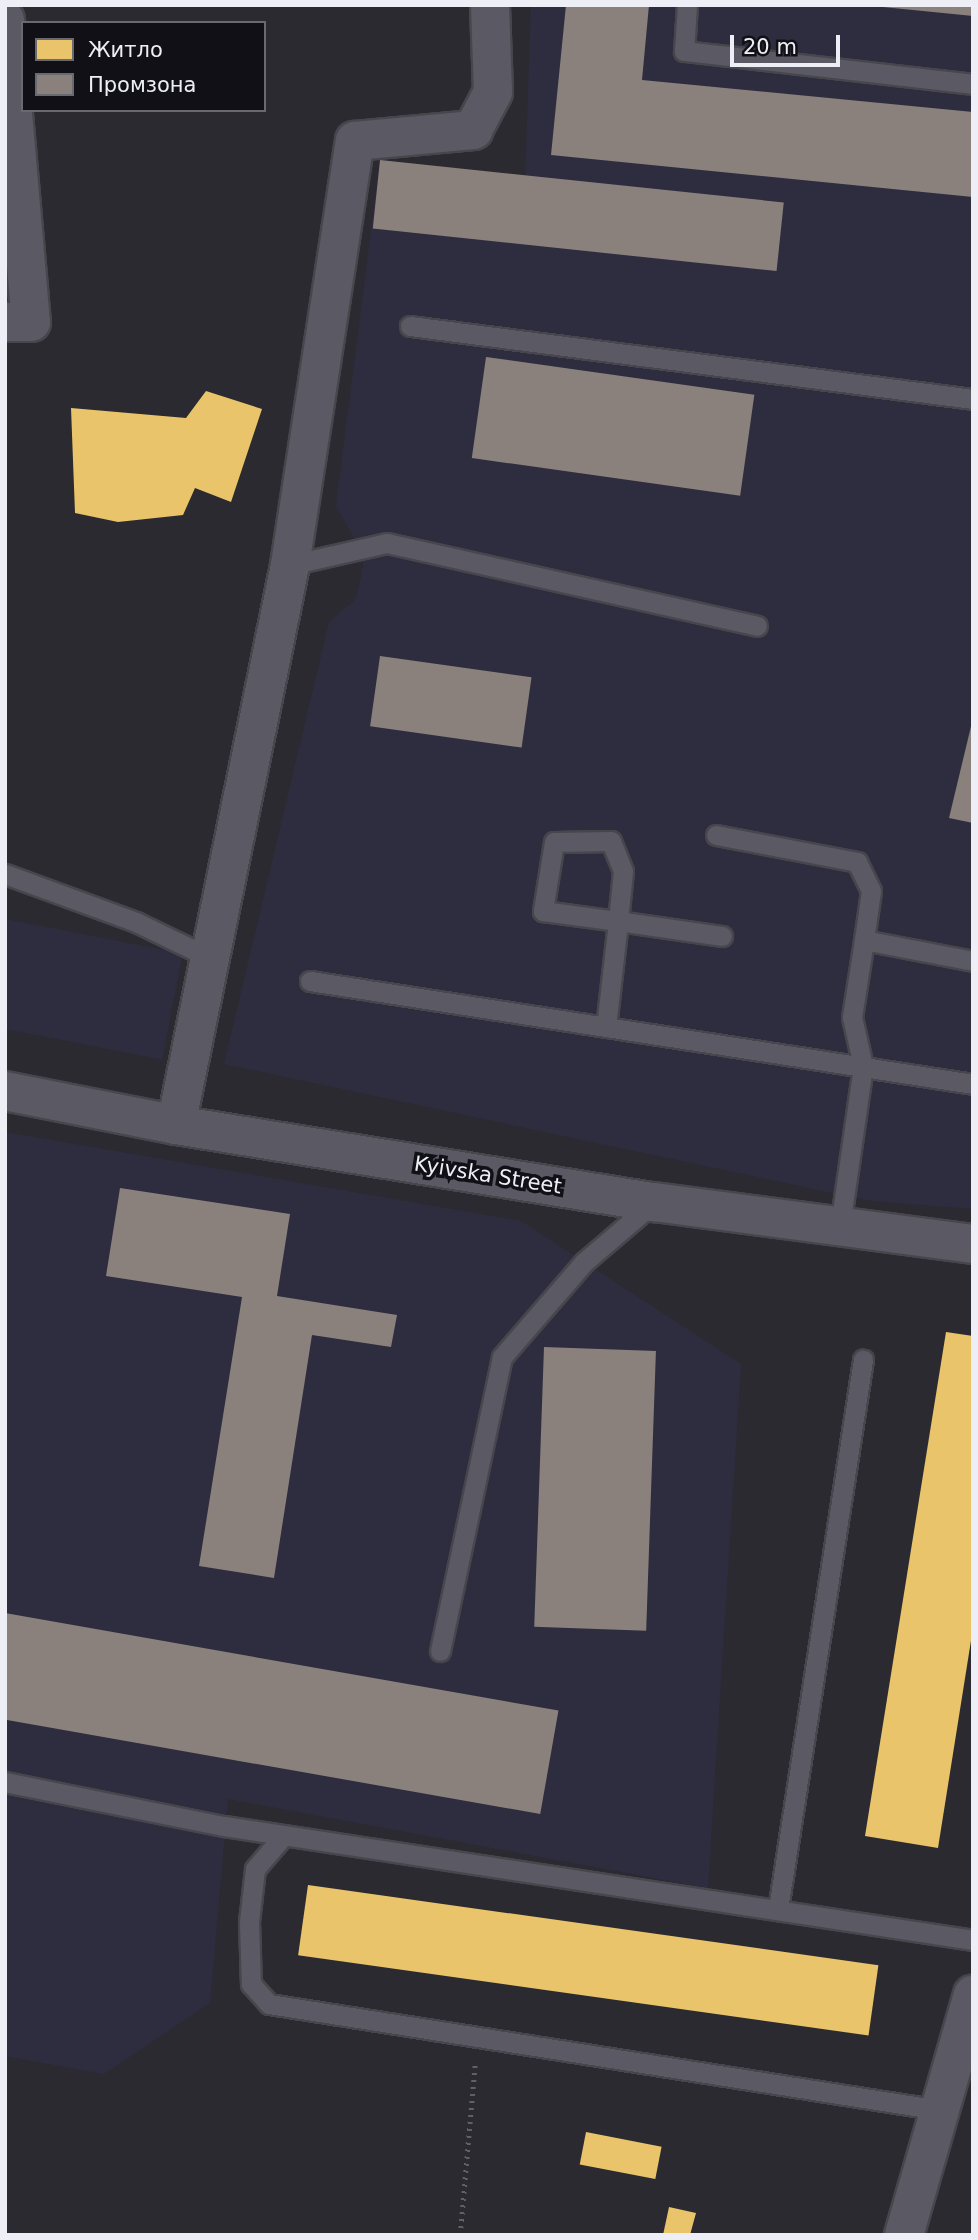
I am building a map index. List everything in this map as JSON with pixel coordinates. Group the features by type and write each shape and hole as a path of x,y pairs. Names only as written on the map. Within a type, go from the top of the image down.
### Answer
{"street":[{"path":"177,1125 290,565 355,141 473,130 493,92 490,5"},
{"path":"5,20 18,322"},
{"name":"Kyivska Street","path":"5,1091 177,1125 654,1202 973,1244"},
{"path":"904,2235 973,1995"}],"lane":[{"path":"687,5 684,51 973,84"},
{"path":"410,326 973,399"},
{"path":"290,565 387,543 757,626"},
{"path":"716,835 857,862 871,891 852,1017 863,1066 840,1226"},
{"path":"606,1027 618,921 623,871 611,841 554,842 543,911 618,921 722,936"},
{"path":"5,874 136,922 210,958"},
{"path":"864,940 973,961"},
{"path":"310,981 973,1084"},
{"path":"440,1651 502,1357 584,1262 654,1202"},
{"path":"778,1909 863,1360"},
{"path":"5,1782 284,1835 973,1940"},
{"path":"284,1835 255,1869 250,1922 251,1984 269,2004 940,2110"}],"path":[{"path":"460,2235 478,2037"}],"shaded area":[{"path":"531,5 973,5 973,1209 871,1201 224,1064 329,622 356,599 363,567 361,550 336,506 380,160 525,178"},
{"path":"5,919 183,954 162,1060 5,1029"},
{"path":"5,1132 521,1221 741,1364 708,1888 228,1799 210,2003 104,2074 5,2056"}],"building: Житло":[{"path":"206,391 262,409 231,502 195,488 183,515 118,522 75,513 71,408 186,418"},
{"path":"946,1332 973,1336 973,1628 938,1848 865,1836"},
{"path":"308,1885 878,1965 869,2035 298,1955"},
{"path":"586,2132 662,2147 655,2179 580,2164"},
{"path":"669,2207 696,2213 690,2235 663,2235"}],"building: Промзона":[{"path":"566,5 649,5 642,80 973,112 973,197 551,155"},
{"path":"973,5 973,16 883,7"},
{"path":"380,160 784,202 777,271 373,229"},
{"path":"486,357 754,395 740,496 472,458"},
{"path":"380,656 532,677 522,748 370,726"},
{"path":"973,718 973,823 949,818"},
{"path":"120,1188 290,1214 277,1296 397,1315 391,1347 312,1335 274,1578 199,1566 242,1297 106,1276"},
{"path":"544,1347 656,1351 646,1631 534,1627"},
{"path":"5,1613 558,1711 540,1814 5,1720"}]}
